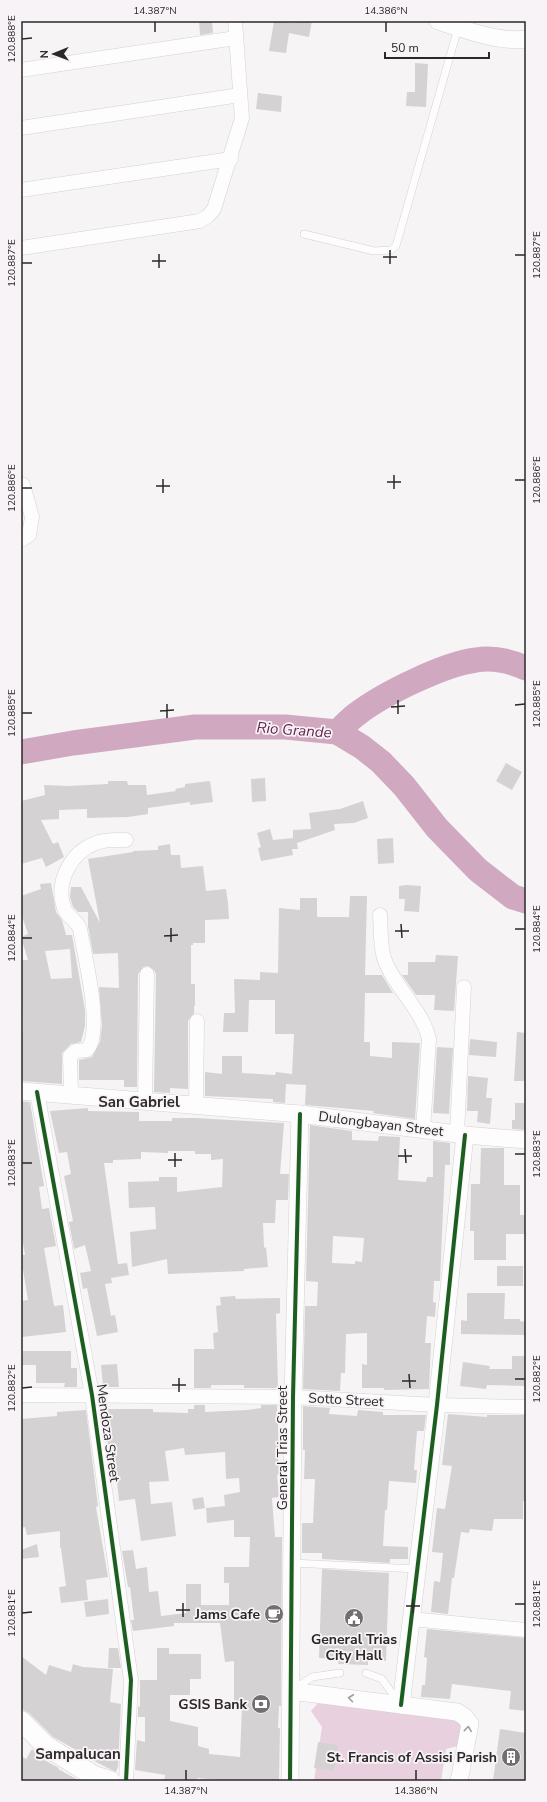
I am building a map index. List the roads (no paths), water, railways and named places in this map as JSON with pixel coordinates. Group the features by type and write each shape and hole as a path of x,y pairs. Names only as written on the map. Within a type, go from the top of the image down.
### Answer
{"main road":[{"path":"21,1722 46,1746 94,1776 110,1781"}],"street":[{"path":"21,248 200,221 208,216 214,209 242,118 235,21"},
{"path":"438,21 458,28 517,40 526,39"},
{"path":"21,70 236,38"},
{"path":"21,128 240,95"},
{"path":"21,190 230,159"},
{"path":"21,485 23,485 32,517 29,535 21,540"},
{"path":"71,1095 70,1056 72,1053 88,1048 94,1031 80,929 78,923 66,913 64,908 62,881 75,857 90,845 97,842 126,840"},
{"path":"380,915 384,958 420,1017 427,1030 429,1040 423,1130"},
{"path":"146,1101 147,974"},
{"path":"400,1705 437,1405 461,1134 464,987"},
{"path":"196,1105 197,1021"},
{"name":"Dulongbayan Street","path":"29,1091 300,1114 423,1130 526,1140"},
{"name":"Mendoza Street","path":"29,1091 92,1395 131,1680 126,1781"},
{"name":"General Trias Street","path":"290,1781 293,1397 300,1114"},
{"name":"Sotto Street","path":"21,1395 293,1397 437,1405 526,1407"},
{"path":"411,1618 526,1630"},
{"path":"291,1691 457,1712 468,1720 470,1724 459,1781"}],"lane":[{"path":"304,234 374,251 391,250 396,246 458,28"},
{"path":"292,1563 417,1569"},
{"path":"291,1691 312,1677 340,1673"},
{"path":"366,1673 382,1679 400,1705"}],"waterway":[{"path":"337,732 354,716 368,706 414,681 448,667 476,660 496,659 514,663 526,668"},
{"name":"Rio Grande","path":"21,752 73,743 195,727 285,727 337,732 362,747 381,762 404,786 437,828 478,870 513,897 526,901"}],"place":[{"name":"Jams Cafe","path":"274,1614"},
{"name":"General Trias City Hall","path":"354,1618"},
{"name":"GSIS Bank","path":"261,1704"},
{"name":"St. Francis of Assisi Parish","path":"511,1757"}],"district":[{"name":"San Gabriel","path":"139,1102"},
{"name":"Sampalucan","path":"78,1754"}]}
